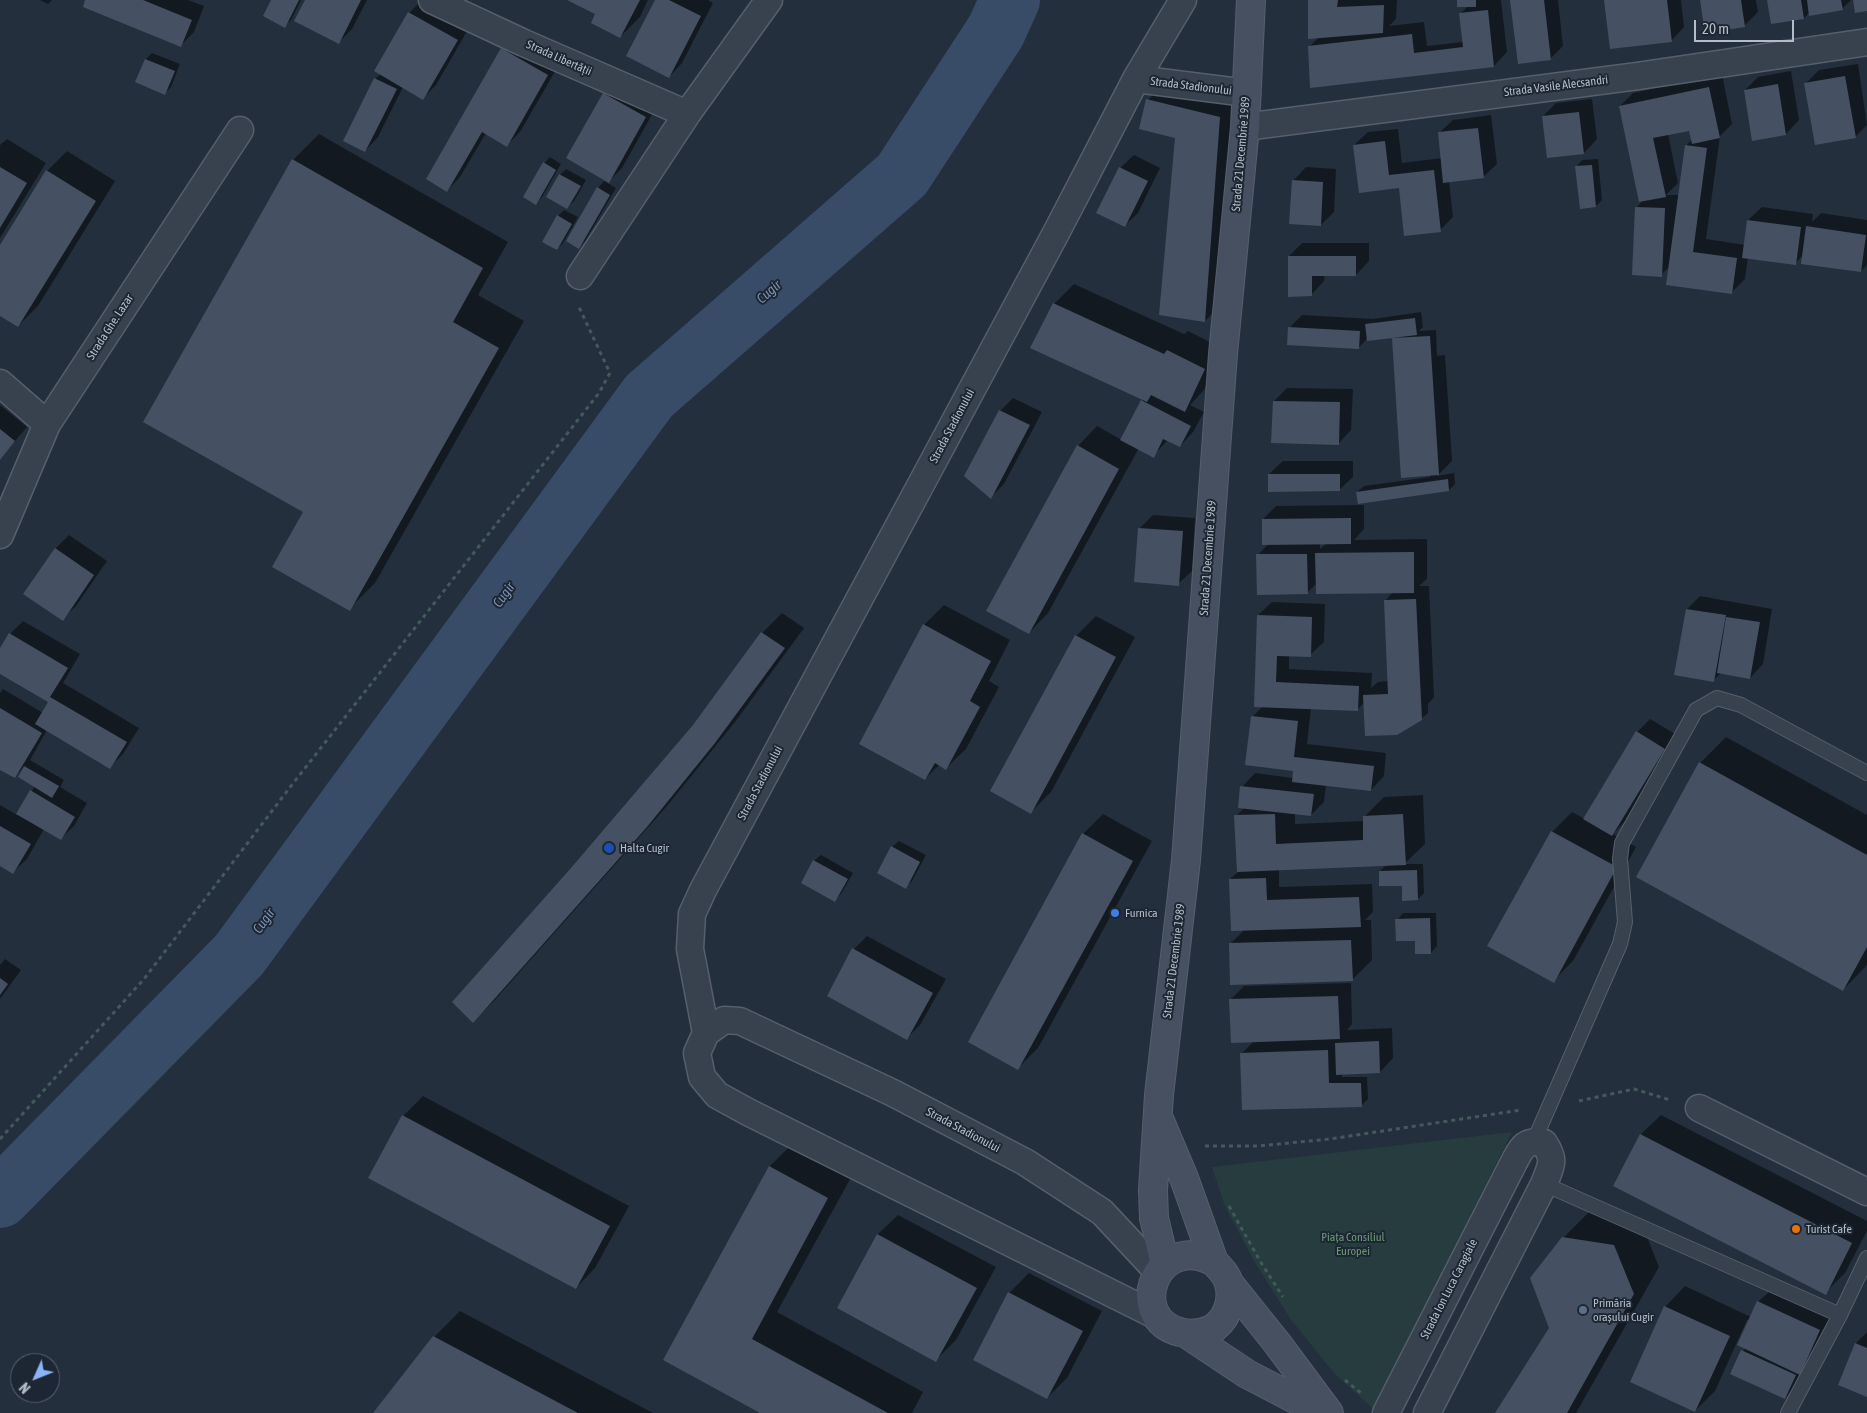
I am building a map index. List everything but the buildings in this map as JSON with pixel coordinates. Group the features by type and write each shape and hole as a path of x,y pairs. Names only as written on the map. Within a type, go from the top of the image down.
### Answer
{"main road":[{"name":"Strada 21 Decembrie 1989","path":"1161,1268 1154,1218 1153,1190 1158,1115 1186,860 1223,354 1245,127 1251,0"},
{"name":"Strada 21 Decembrie 1989","path":"1158,1115 1222,1272"},
{"path":"1222,1272 1231,1296 1228,1309 1222,1320 1212,1329 1200,1334 1187,1334 1165,1325 1157,1316 1152,1306 1151,1294 1152,1282 1161,1268 1174,1258 1189,1255 1204,1257 1222,1272 1329,1413"},
{"path":"1187,1334 1247,1374 1322,1413"}],"street":[{"name":"Strada Libertății","path":"432,0 524,43 687,114"},
{"path":"580,276 687,114 769,0"},
{"name":"Strada Stadionului","path":"1161,1268 1102,1212 1026,1162 893,1093 740,1021 724,1020 706,1033 690,948 692,914 703,890 1136,79 1183,0"},
{"name":"Strada Vasile Alecsandri","path":"1245,127 1638,76 1867,42"},
{"name":"Strada Stadionului","path":"1136,79 1247,93"},
{"name":"Strada Ghe. Lazar","path":"0,535 47,424 240,130"},
{"path":"0,383 47,424"},
{"path":"706,1033 697,1053 702,1078 717,1095 1157,1316"},
{"path":"1699,1108 1867,1192"},
{"path":"1427,1413 1544,1184 1551,1164 1551,1154 1544,1144 1534,1141"},
{"name":"Strada Ion Luca Caragiale","path":"1386,1413 1512,1164 1524,1146 1534,1141"}],"lane":[{"path":"1534,1141 1620,944 1625,922 1620,859 1622,843 1696,710 1717,698 1741,705 1867,773"},
{"path":"1544,1184 1840,1316"},
{"path":"1788,1413 1840,1316 1867,1258"}],"path":[{"path":"0,1139 144,980 291,786 599,393 610,373 576,300 580,276"},
{"path":"1197,1146 1258,1146 1330,1139 1549,1106 1634,1089 1699,1108"},
{"path":"1228,1203 1260,1261 1285,1300"},
{"path":"1341,1376 1363,1394"}],"green space":[{"name":"Piața Consiliul Europei","path":"1512,1132 1374,1410 1334,1373 1291,1320 1254,1261 1225,1206 1212,1167"}],"waterway":[{"name":"Cugir","path":"0,1198 239,955 649,396 902,175 996,31 1010,0"}],"place":[{"name":"Halta Cugir","path":"609,848"},
{"name":"Furnica","path":"1115,913"},
{"name":"Turist Cafe","path":"1796,1229"},
{"name":"Primăria orașului Cugir","path":"1583,1310"}]}
